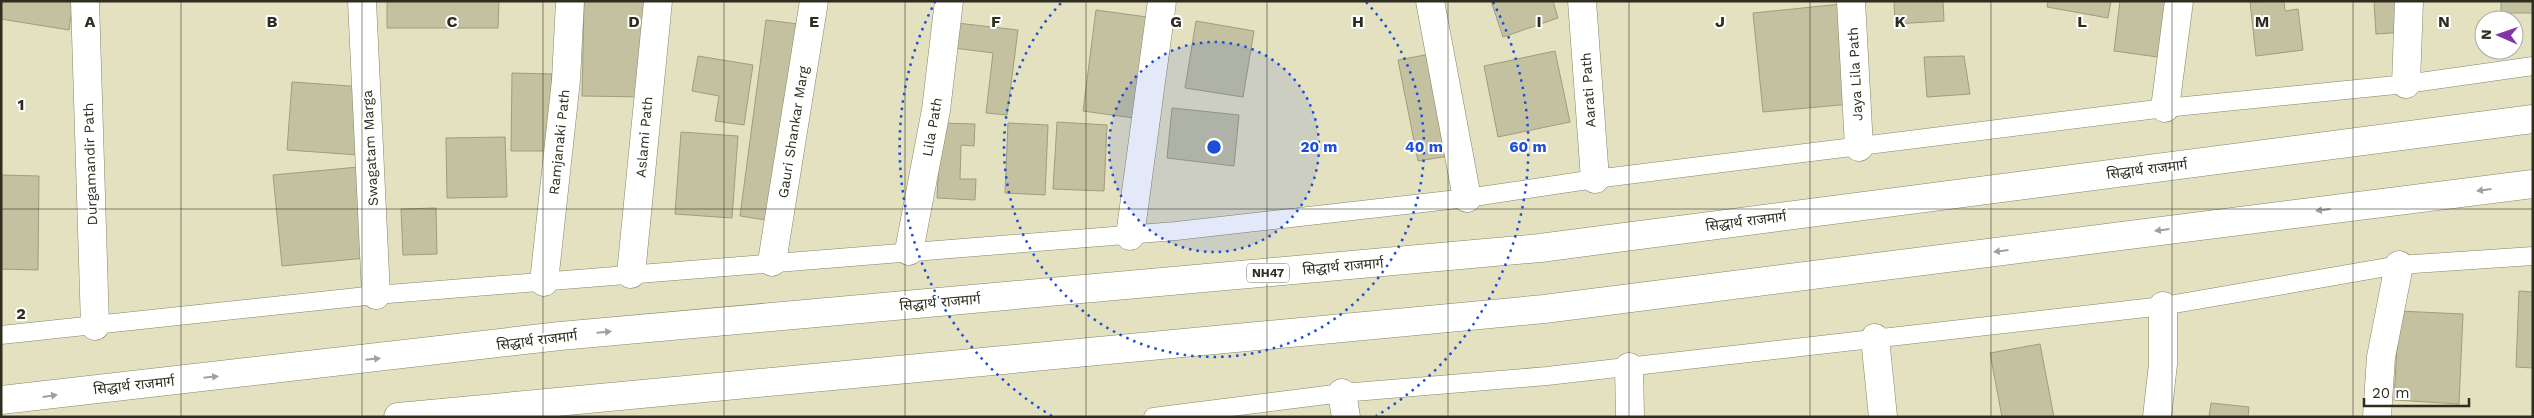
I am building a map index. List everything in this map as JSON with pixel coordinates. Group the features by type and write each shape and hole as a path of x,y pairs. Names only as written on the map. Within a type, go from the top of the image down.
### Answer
{"main road":[{"name":"Durgamandir Path","path":"85,1 95,326"},
{"name":"Swagatam Marga","path":"362,1 376,295"},
{"name":"Ramjanaki Path","path":"544,282 566,80 570,1"},
{"name":"Aslami Path","path":"632,274 658,1"},
{"name":"Gauri Shankar Marg","path":"772,262 814,1"},
{"name":"Lila Path","path":"909,251 936,110 949,1"},
{"path":"1130,236 1162,1"},
{"path":"1430,1 1467,198"},
{"name":"Aarati Path","path":"1582,1 1595,178"},
{"name":"Jaya Lila Path","path":"1851,1 1859,147"},
{"path":"2165,108 2179,1"},
{"path":"2406,84 2409,1"},
{"name":"सिद्धार्थ राजमार्ग","path":"1,400 560,336 1540,248 2533,119"},
{"path":"398,417 1544,309 2533,184"},
{"path":"2377,417 2381,356 2398,264"},
{"path":"2156,417 2163,364 2163,306"},
{"path":"1875,338 1883,417"},
{"path":"1629,367 1630,417"}],"lane":[{"path":"1,335 376,295 909,251 1130,236 1467,198 1595,178 2165,108 2406,84 2533,66"},
{"path":"1153,417 1344,405 1629,367 2163,306 2398,264 2533,256"}],"building":[{"path":"1,1 73,1 69,30 1,19"},
{"path":"387,1 499,1 498,28 387,28"},
{"path":"584,1 644,1 642,97 582,96"},
{"path":"1491,1 1553,1 1558,18 1503,37"},
{"path":"1894,1 1943,1 1944,21 1895,24"},
{"path":"2048,1 2111,1 2108,18 2047,7"},
{"path":"2120,1 2172,1 2165,58 2114,51"},
{"path":"2284,1 2285,11 2298,9 2303,50 2256,56 2250,2"},
{"path":"2374,1 2404,1 2406,32 2376,34"},
{"path":"2501,1 2533,1 2533,13 2524,13 2524,10 2501,10"},
{"path":"1842,4 1851,104 1763,112 1753,13"},
{"path":"1096,10 1147,17 1134,118 1083,111"},
{"path":"766,20 798,24 772,221 740,216"},
{"path":"1196,21 1254,31 1243,97 1185,88"},
{"path":"957,23 1018,30 1007,115 986,113 993,53 954,48"},
{"path":"1555,51 1570,122 1498,137 1484,66"},
{"path":"1430,54 1449,156 1418,161 1398,60"},
{"path":"698,56 753,65 744,125 715,121 719,96 692,91"},
{"path":"1964,56 1970,94 1927,97 1924,57"},
{"path":"512,73 552,74 551,151 511,151"},
{"path":"292,82 364,87 359,155 287,150"},
{"path":"1172,108 1239,115 1234,166 1167,158"},
{"path":"1057,122 1107,125 1104,191 1053,189"},
{"path":"941,123 975,124 974,146 961,145 960,179 976,179 975,200 937,198"},
{"path":"1008,123 1048,125 1045,195 1005,193"},
{"path":"681,132 738,136 732,218 675,214"},
{"path":"505,137 507,197 447,198 446,138"},
{"path":"358,167 366,258 282,266 273,175"},
{"path":"1,175 39,176 38,270 1,269"},
{"path":"436,208 437,254 403,255 401,209"},
{"path":"2519,291 2533,292 2533,368 2516,367"},
{"path":"2399,311 2463,314 2459,404 2394,400"},
{"path":"2040,344 2054,417 2002,417 1990,353"},
{"path":"2211,403 2249,407 2248,417 2209,417"}]}
